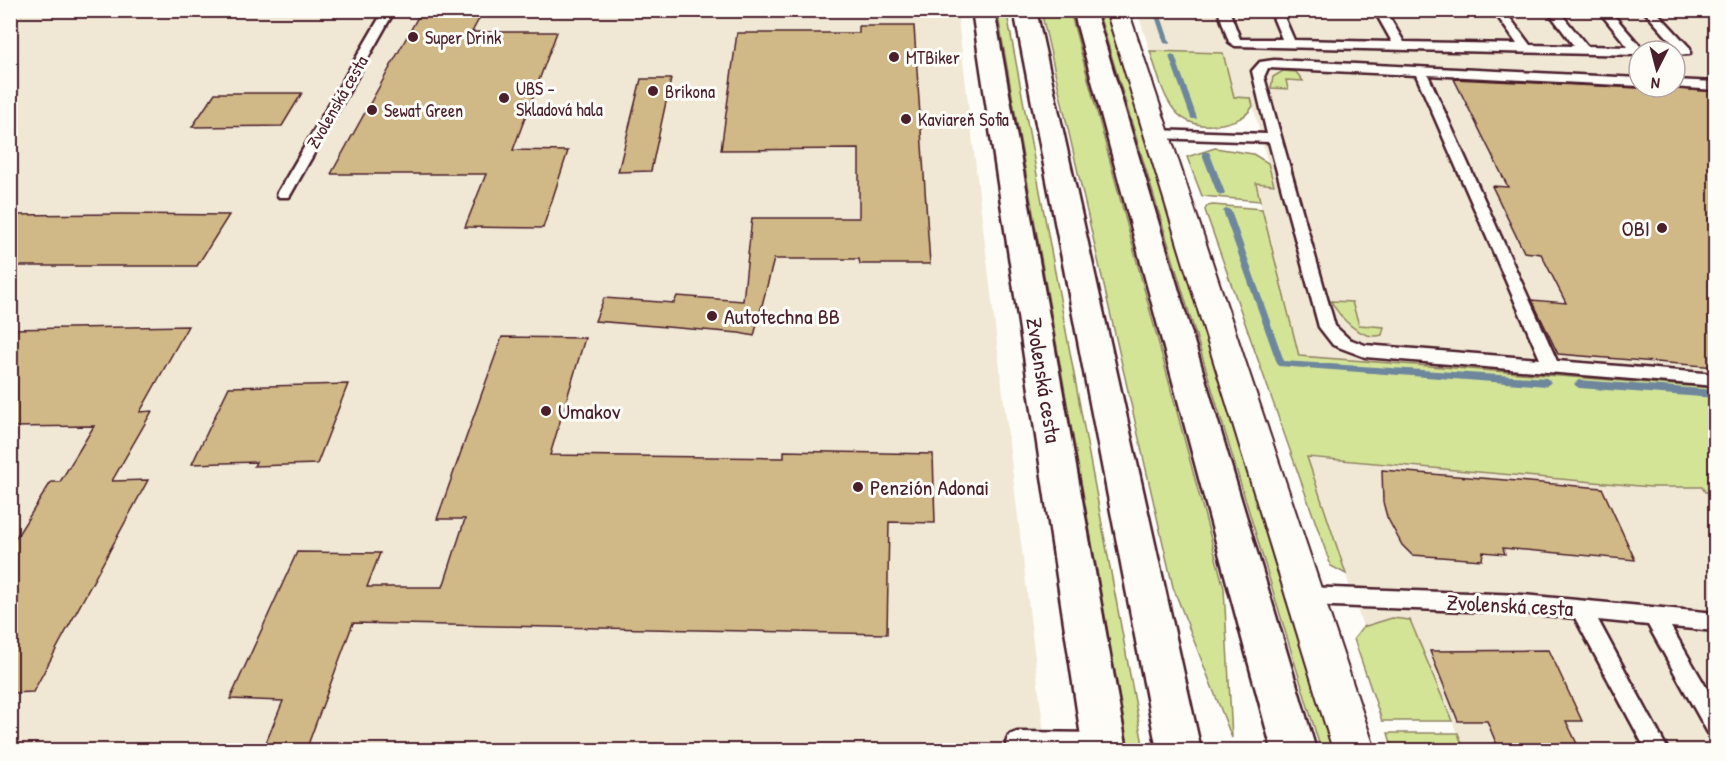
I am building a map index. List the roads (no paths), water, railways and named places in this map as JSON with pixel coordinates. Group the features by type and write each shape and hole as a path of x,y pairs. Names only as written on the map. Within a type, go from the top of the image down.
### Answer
{"main road":[{"name":"Zvolenská cesta","path":"984,10 1104,747"},
{"path":"1025,10 1179,750"},
{"path":"1084,10 1294,750"}],"street":[{"path":"1118,10 1155,134 1354,750"}],"lane":[{"name":"Zvolenská cesta","path":"284,194 390,10"},
{"path":"1223,10 1235,42 1627,51"},
{"path":"1275,10 1290,44"},
{"path":"1379,10 1400,46"},
{"path":"1498,10 1526,48"},
{"path":"1552,10 1583,50"},
{"path":"1603,10 1628,39"},
{"path":"1648,10 1675,39"},
{"path":"1627,81 1455,71 1421,73 1264,65 1258,71 1327,327 1333,337 1346,346 1365,351 1716,380"},
{"path":"1421,73 1552,367"},
{"path":"1687,85 1716,86"},
{"path":"1155,134 1275,138"},
{"name":"Zvolenská cesta","path":"1305,596 1523,604 1716,622"},
{"path":"1581,609 1657,750"},
{"path":"1653,615 1716,725"},
{"path":"1018,750 1017,743 1104,747"}],"waterway":[{"path":"1156,10 1167,43"},
{"path":"1172,56 1194,118"},
{"path":"1206,154 1221,193"},
{"path":"1227,211 1281,364 1546,382"},
{"path":"1579,384 1716,394"}],"place":[{"name":"Super Drink","path":"413,37"},
{"name":"MTBiker","path":"894,57"},
{"name":"Brikona","path":"653,91"},
{"name":"UBS - Skladová hala","path":"504,98"},
{"name":"Sewat Green","path":"372,110"},
{"name":"Kaviareň Sofia","path":"906,119"},
{"name":"OBI","path":"1662,228"},
{"name":"Autotechna BB","path":"712,316"},
{"name":"Umakov","path":"546,411"},
{"name":"Penzión Adonai","path":"858,487"}]}
